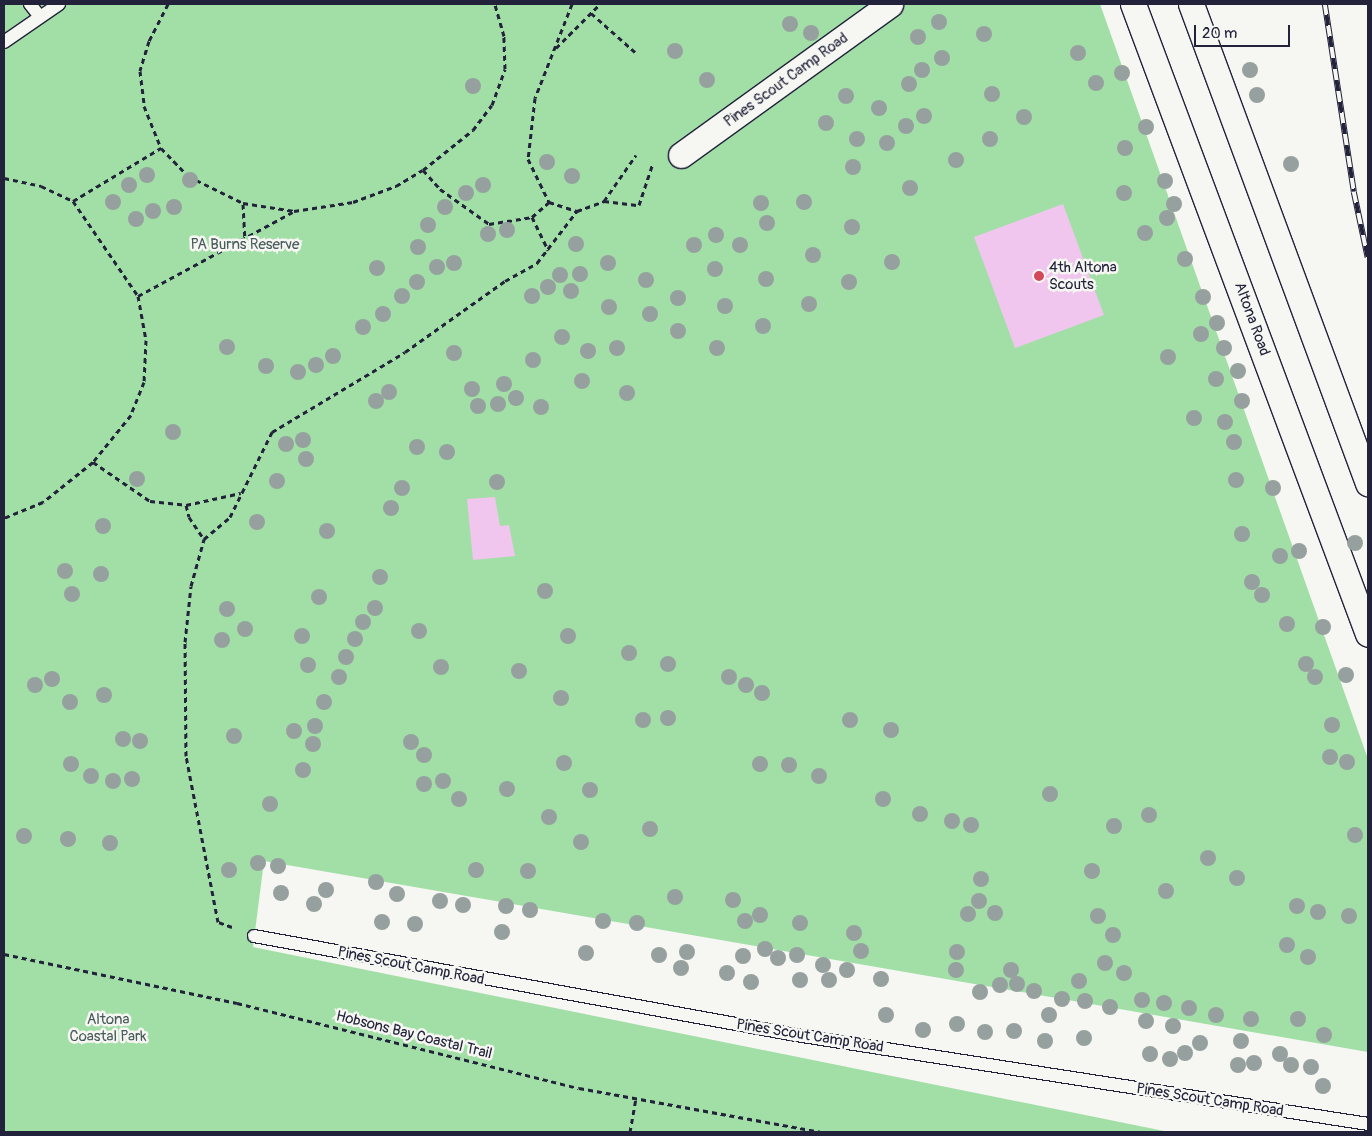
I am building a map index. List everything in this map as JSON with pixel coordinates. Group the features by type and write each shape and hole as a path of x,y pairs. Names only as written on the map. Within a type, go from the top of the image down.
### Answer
{"street":[{"name":"Pines Scout Camp Road","path":"681,155 890,4"},
{"name":"Altona Road","path":"1133,4 1368,634"},
{"path":"1191,4 1368,482"}],"lane":[{"path":"30,4 40,17"},
{"path":"4,42 59,4"},
{"name":"Pines Scout Camp Road","path":"254,936 721,1022 1368,1124"}],"path":[{"path":"168,4 149,41 140,71 144,106 160,148 188,176 243,203 294,212"},
{"path":"138,296 294,212 352,202 396,186 423,170 473,130 492,105 505,68 504,36 495,4"},
{"path":"572,4 536,98 528,159 549,202 577,211"},
{"path":"554,50 600,4"},
{"path":"591,13 635,52"},
{"path":"73,201 160,148"},
{"path":"604,201 636,155"},
{"path":"254,936 218,922 186,756 185,642 191,586 204,539 230,517 272,432 405,352 505,281 537,263 577,211 604,201 639,205 656,155"},
{"path":"423,170 440,188 489,224 532,217 549,202"},
{"path":"4,178 41,186 73,201 138,296 146,340 144,382 131,414 93,462 43,502 4,518"},
{"path":"243,203 245,238"},
{"path":"532,217 548,250"},
{"path":"93,462 150,501 186,505 242,492"},
{"path":"186,505 204,539"},
{"name":"Hobsons Bay Coastal Trail","path":"4,954 237,1003 579,1088 820,1132"},
{"path":"630,1132 636,1099"}],"green space":[{"path":"4,4 1100,4 1368,759 1368,1052 264,861 253,947 1169,1132 4,1132"}],"building":[{"name":"4th Altona Scouts","path":"1063,204 1104,315 1015,348 974,237"},
{"path":"495,497 500,526 509,525 515,556 473,560 467,499"}],"railway":[{"path":"1325,4 1354,192 1368,258"}],"place":[{"name":"4th Altona Scouts","path":"1039,276"}],"park label":[{"name":"PA Burns Reserve","path":"245,245"},
{"name":"Altona Coastal Park","path":"108,1028"}]}
